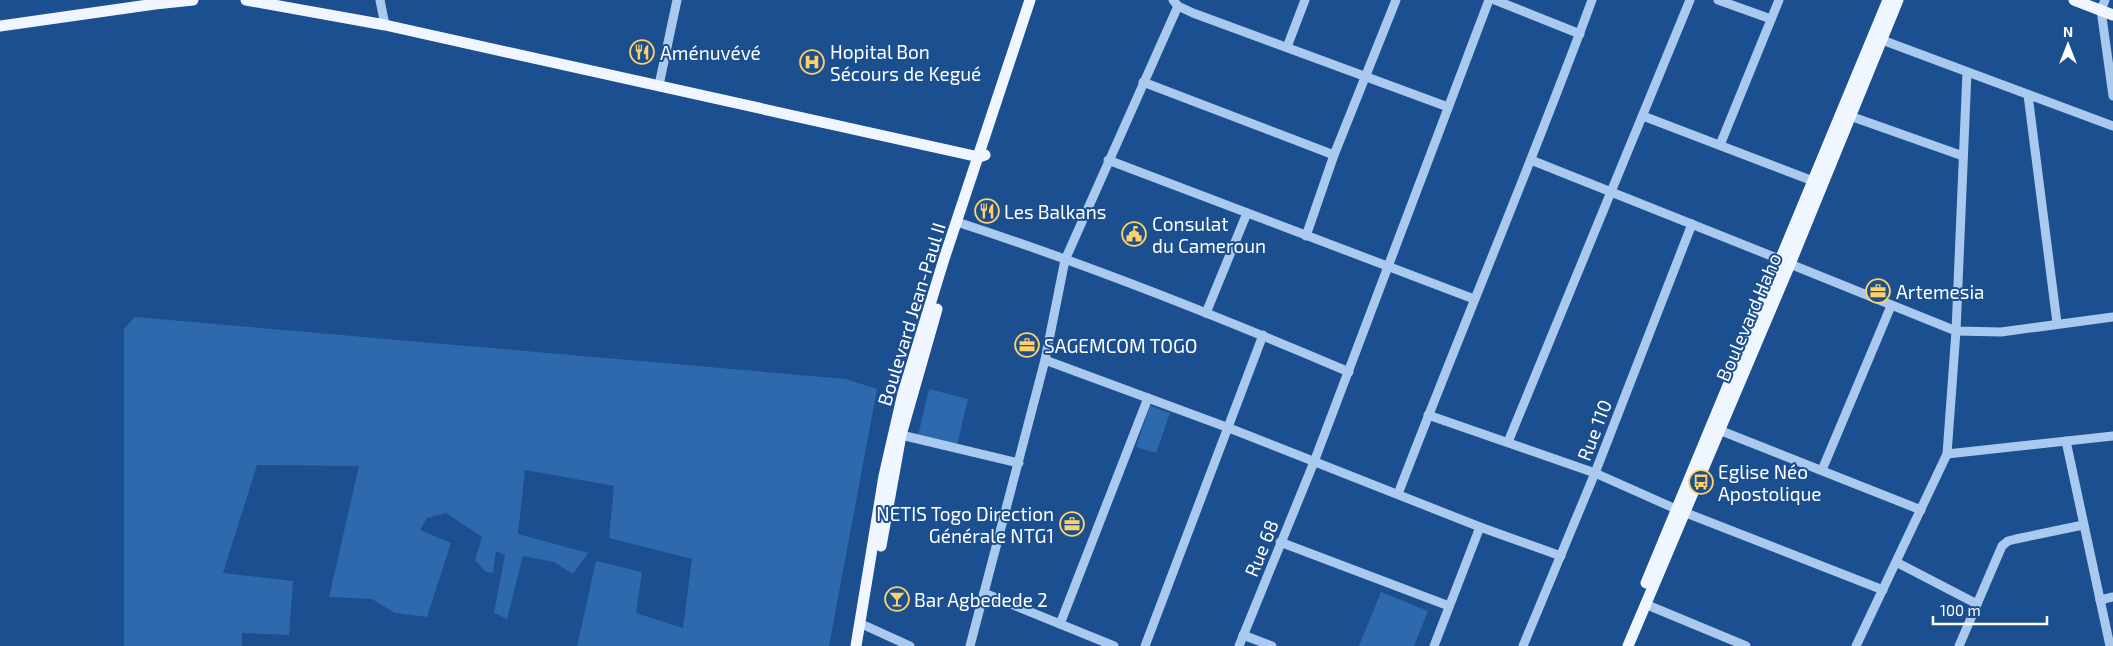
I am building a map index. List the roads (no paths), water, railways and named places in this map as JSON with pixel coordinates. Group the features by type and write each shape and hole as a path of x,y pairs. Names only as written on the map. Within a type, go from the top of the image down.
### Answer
{"main road":[{"path":"0,26 193,0"},
{"path":"246,0 385,25 982,156"},
{"name":"Boulevard Jean-Paul II","path":"982,156 1030,0"},
{"name":"Boulevard Jean-Paul II","path":"856,646 888,457 903,393 1036,0"},
{"name":"Boulevard Haho","path":"1628,646 1680,510 1719,430 1813,181 1888,0"},
{"name":"Boulevard Haho","path":"1620,646 1680,510 1784,262 1850,116 1898,0"},
{"path":"2074,0 2103,5 2113,15"},
{"name":"Boulevard Jean-Paul II","path":"863,646 901,435 960,222"}],"street":[{"path":"380,0 385,25"},
{"path":"659,85 677,0"},
{"path":"1287,47 1305,0"},
{"path":"1306,236 1334,155 1396,0"},
{"name":"Rue 68","path":"1239,646 1349,372 1489,0"},
{"path":"1495,0 1580,34"},
{"path":"1398,494 1474,299 1531,160 1592,0"},
{"path":"1508,442 1690,0"},
{"path":"1718,0 1771,20"},
{"path":"1720,145 1779,0"},
{"path":"970,646 1020,463 1045,360 1065,260 1143,82 1175,3 1448,107"},
{"path":"2103,5 2113,96"},
{"path":"1882,40 2113,126"},
{"path":"1856,646 1947,454 1956,331 1967,72"},
{"path":"1143,82 1334,155"},
{"path":"2028,95 2057,323"},
{"path":"1642,116 1813,181"},
{"path":"1850,116 1963,156"},
{"path":"1108,160 1474,299"},
{"path":"1531,160 1956,331 2001,332 2113,317"},
{"path":"1206,313 1247,213"},
{"path":"960,222 1206,313 1349,372"},
{"name":"Rue 110","path":"1523,646 1594,473 1692,224"},
{"path":"1822,470 1891,306"},
{"path":"1145,646 1263,336"},
{"path":"1045,360 1228,428 1480,527 1560,556"},
{"path":"1060,624 1148,398"},
{"path":"1428,415 1594,473 1680,510 1883,590"},
{"path":"1719,430 1921,510"},
{"path":"901,435 1020,463"},
{"path":"1947,454 2113,436"},
{"path":"2066,441 2110,646"},
{"path":"1959,646 2002,546 2008,541 2083,525"},
{"path":"1434,646 1480,527"},
{"path":"1280,542 1449,606"},
{"path":"1896,562 1977,604"},
{"path":"984,594 1114,646"},
{"path":"2100,600 2113,597"},
{"path":"1645,604 1746,646"},
{"path":"866,626 910,646"},
{"path":"1243,634 1272,646"}],"place":[{"name":"Aménuvévé","path":"642,52"},
{"name":"Hopital Bon Sécours de Kegué","path":"812,62"},
{"name":"Les Balkans","path":"987,211"},
{"name":"Consulat du Cameroun","path":"1134,234"},
{"name":"Artemesia","path":"1878,291"},
{"name":"SAGEMCOM TOGO","path":"1027,345"},
{"name":"Eglise Néo Apostolique","path":"1701,482"},
{"name":"NETIS Togo Direction Générale NTG1","path":"1072,524"},
{"name":"Bar Agbedede 2","path":"897,599"}]}
